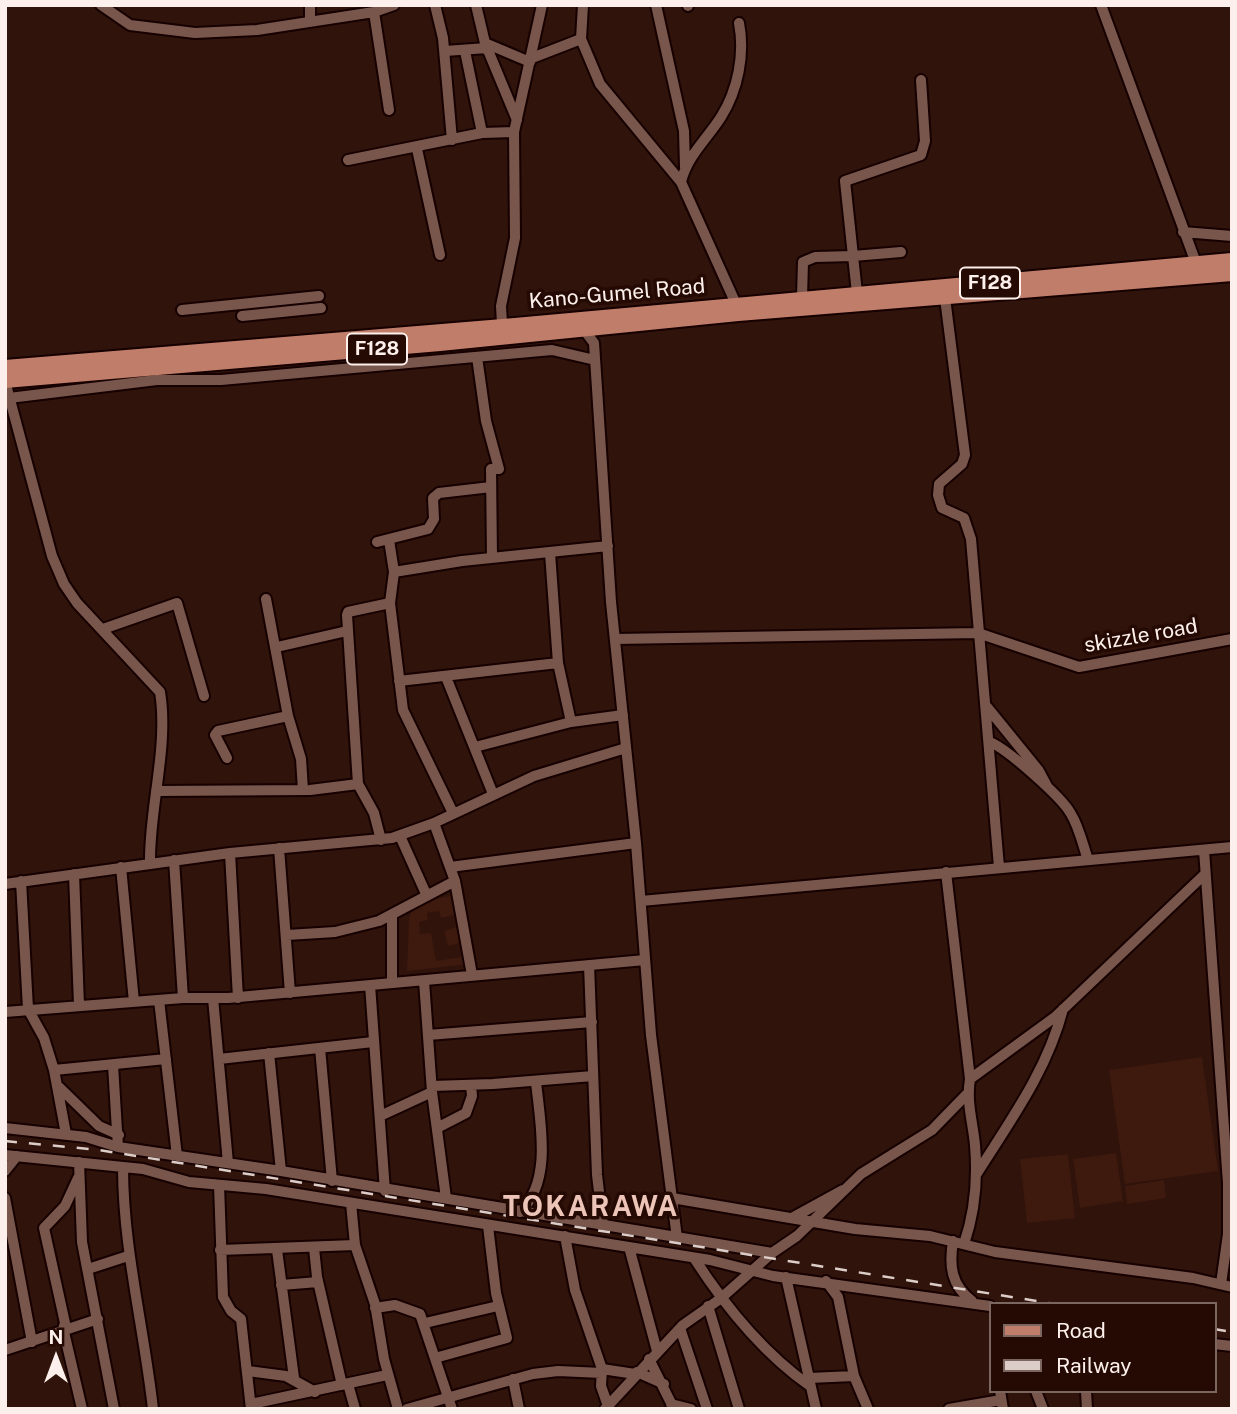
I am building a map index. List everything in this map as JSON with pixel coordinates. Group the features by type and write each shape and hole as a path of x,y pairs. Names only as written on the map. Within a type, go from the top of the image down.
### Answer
{"main road":[{"name":"Kano-Gumel Road","path":"5,381 502,324 803,298 826,302 857,293 1232,260"},
{"name":"Kano-Gumel Road","path":"5,366 259,353 585,331 826,302 945,298 1232,274"}],"street":[{"path":"101,5 130,25 195,33 257,30 374,12 394,5"},
{"path":"310,5 310,21"},
{"path":"435,5 445,51 452,140"},
{"path":"476,5 486,46 515,126"},
{"path":"502,324 501,306 516,221 515,126 542,5"},
{"path":"583,5 582,39 600,84 681,182 736,304"},
{"path":"656,5 684,131 685,168 681,182"},
{"path":"1101,5 1196,263"},
{"path":"374,12 389,110"},
{"path":"685,168 723,114 738,76 742,36 739,23"},
{"path":"445,51 465,51 486,46 531,60 582,39"},
{"path":"465,51 482,133"},
{"path":"857,293 845,181 921,155 925,141 921,79"},
{"path":"348,160 417,149 515,126"},
{"path":"417,149 440,255"},
{"path":"1183,232 1232,236"},
{"path":"803,298 803,262 815,257 901,252"},
{"path":"945,298 965,455 962,464 939,484 938,495 942,508 964,518 968,523 987,707 999,867"},
{"path":"182,310 320,302 242,316"},
{"path":"585,331 594,343 615,639 636,844 651,1035 677,1238"},
{"path":"9,398 158,380 221,380 552,350 595,360"},
{"path":"477,357 489,440 499,462 499,469 491,469 492,558"},
{"path":"5,381 57,569 68,592 160,692 150,863"},
{"path":"377,542 431,526 433,498 439,493 491,487"},
{"path":"389,540 394,572 390,603 399,681 407,722 453,813"},
{"path":"394,572 608,546"},
{"path":"550,553 558,663 571,722"},
{"path":"266,599 277,646 288,716 301,758 303,790"},
{"path":"103,629 177,603 204,696"},
{"path":"381,840 374,813 358,784 347,631 348,612 390,603"},
{"path":"277,646 347,631"},
{"name":"skizzle road","path":"615,639 978,633 1079,667 1232,639"},
{"path":"399,681 558,663"},
{"path":"446,677 493,794"},
{"path":"987,707 1039,771 1048,788"},
{"path":"475,747 571,722 623,715"},
{"path":"227,758 215,735 218,731 288,716"},
{"path":"990,742 1007,752 1048,788 1072,814 1088,860"},
{"path":"5,884 230,853 400,836 534,776 626,748"},
{"path":"156,791 337,789 358,784"},
{"path":"434,823 455,881 472,975"},
{"path":"400,836 427,896"},
{"path":"450,867 636,844"},
{"path":"641,901 1232,846"},
{"path":"279,848 290,993"},
{"path":"672,1198 959,1243 1028,1257 1227,1286 1228,1183 1204,850"},
{"path":"230,853 239,998"},
{"path":"174,860 183,998"},
{"path":"121,867 134,1002"},
{"path":"946,872 970,1079 967,1094 975,1143 976,1175 976,1199 950,1261 961,1293 974,1302"},
{"path":"74,874 79,1005"},
{"path":"970,1079 1063,1009 1205,874"},
{"path":"21,881 28,1009 44,1038 54,1070 66,1134"},
{"path":"287,935 335,932 392,915 455,881"},
{"path":"392,915 392,982"},
{"path":"5,1012 183,998 239,998 646,960"},
{"path":"589,965 597,1175 603,1225"},
{"path":"424,981 432,1089 446,1198"},
{"path":"370,985 385,1191"},
{"path":"213,998 228,1163"},
{"path":"159,1000 177,1156"},
{"path":"976,1175 1031,1090 1055,1042 1063,1009"},
{"path":"428,1035 592,1022"},
{"path":"219,1059 373,1042"},
{"path":"320,1048 332,1181"},
{"path":"269,1053 281,1171"},
{"path":"54,1070 166,1059"},
{"path":"113,1065 118,1147"},
{"path":"380,1116 432,1089 593,1076"},
{"path":"520,1212 532,1200 540,1170 536,1082"},
{"path":"437,1128 466,1113 472,1096 471,1085"},
{"path":"59,1087 99,1126 119,1135"},
{"path":"607,1407 680,1328 720,1299 812,1222 861,1174 932,1130 967,1094"},
{"path":"5,1128 66,1134 118,1147 281,1171 385,1191 446,1198 772,1253"},
{"path":"5,1171 11,1156 123,1167 189,1182 351,1203 565,1236 694,1258 751,1272 988,1306"},
{"path":"79,1162 82,1242 114,1409"},
{"path":"123,1167 128,1256 141,1320 153,1409"},
{"path":"78,1177 65,1206 44,1228 65,1323 63,1332 82,1409"},
{"path":"219,1185 223,1297 231,1311 241,1318 251,1406 387,1375"},
{"path":"792,1217 845,1189"},
{"path":"5,1198 32,1342"},
{"path":"351,1203 355,1245 375,1308 387,1375 398,1409"},
{"path":"435,1358 506,1339 498,1306 488,1226"},
{"path":"565,1236 575,1290 602,1371 601,1386 607,1407"},
{"path":"220,1250 355,1245"},
{"path":"629,1247 653,1355 664,1384 673,1406 691,1409"},
{"path":"314,1248 318,1282 345,1385 355,1409"},
{"path":"276,1250 294,1378"},
{"path":"88,1269 128,1256"},
{"path":"694,1258 720,1299 774,1359 809,1382 854,1376"},
{"path":"786,1277 816,1409"},
{"path":"825,1281 838,1297 854,1376 867,1408"},
{"path":"281,1285 318,1282"},
{"path":"375,1308 403,1306 420,1314 453,1409"},
{"path":"425,1323 498,1306"},
{"path":"708,1306 739,1409"},
{"path":"5,1350 98,1318"},
{"path":"680,1328 707,1409"},
{"path":"248,1371 294,1378 315,1392"},
{"path":"407,1409 513,1379 558,1371 636,1373 664,1384"},
{"path":"513,1379 519,1409"},
{"path":"949,1409 1001,1400"}],"shaded area":[{"path":"459,894 477,963 407,971 409,918 414,903","holes":["439,911 441,918 454,915 456,927 444,931 448,946 464,942 466,956 436,961 431,933 420,934 419,922 428,920 427,913"]},
{"path":"1202,1057 1218,1171 1125,1184 1109,1070"},
{"path":"1116,1153 1123,1201 1080,1208 1073,1159"},
{"path":"1068,1154 1075,1218 1027,1223 1020,1159"},
{"path":"1164,1180 1166,1198 1127,1204 1125,1186"}],"railway":[{"path":"5,1141 99,1150 1043,1302"},
{"path":"1216,1329 1232,1332"}],"district":[{"name":"TOKARAWA","path":"591,1207"}]}
